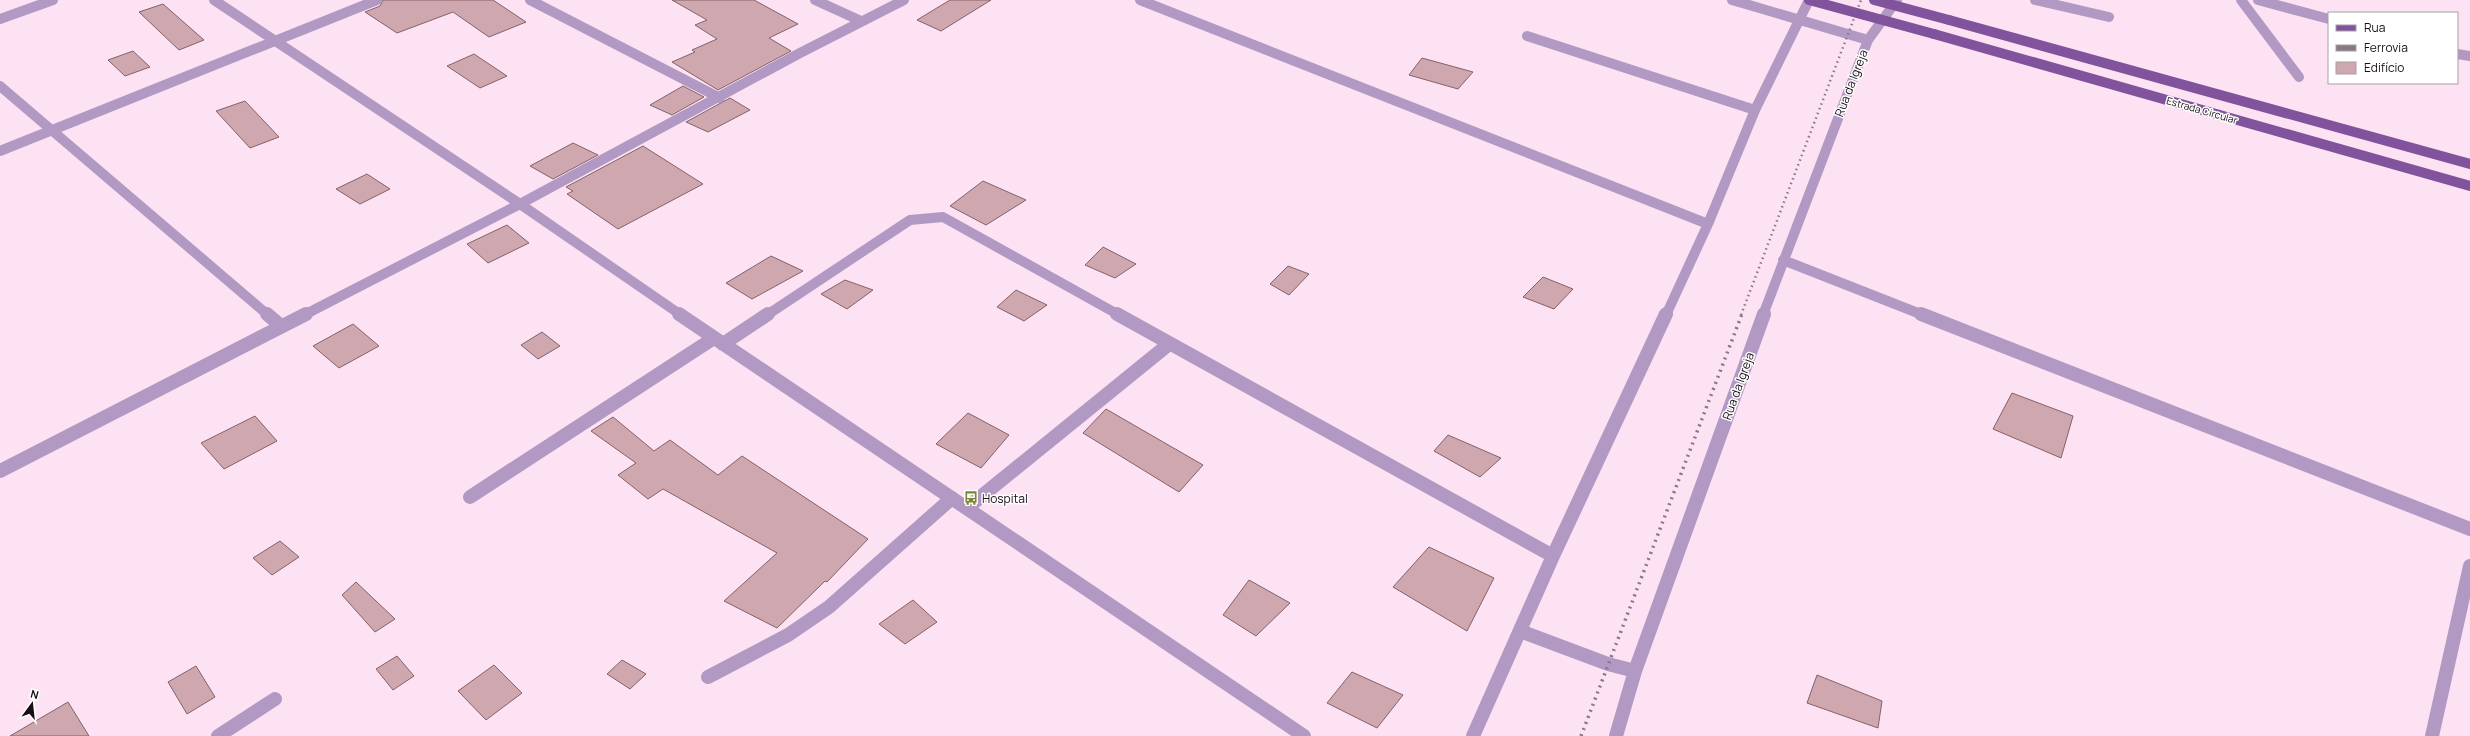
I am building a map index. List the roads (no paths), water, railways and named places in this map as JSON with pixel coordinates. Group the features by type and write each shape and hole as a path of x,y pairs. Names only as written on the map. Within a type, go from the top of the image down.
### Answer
{"main road":[{"name":"Estrada Circular","path":"1809,0 2470,186"},
{"name":"Estrada Circular","path":"1874,0 2470,164"}],"street":[{"path":"0,19 53,0"},
{"path":"214,0 274,42 520,204 718,341 1304,736"},
{"path":"0,151 377,0"},
{"path":"530,0 720,98"},
{"path":"815,0 861,21"},
{"path":"0,471 520,204 861,21 904,0"},
{"path":"1140,0 1708,224"},
{"path":"1732,0 1868,40"},
{"path":"1473,736 1553,556 1708,224 1754,110 1801,20 1809,0"},
{"name":"Rua da Igreja","path":"1616,736 1635,671 1783,260 1868,40 1897,0"},
{"path":"2035,0 2109,17"},
{"path":"2241,0 2299,77"},
{"path":"2258,0 2328,19"},
{"path":"1527,36 1754,110"},
{"path":"0,86 50,131 281,326"},
{"path":"470,497 910,220 925,217 943,217 1169,344 1553,556"},
{"path":"1783,260 2470,529"},
{"path":"967,508 1169,344"},
{"path":"708,677 788,635 829,607 952,498"},
{"path":"2432,736 2470,566"},
{"path":"1520,631 1608,664 1635,671"},
{"path":"218,736 275,699"}],"railway":[{"path":"1741,315 1861,0"},
{"path":"1581,736 1742,314"}],"place":[{"name":"Hospital","path":"971,498"}]}
